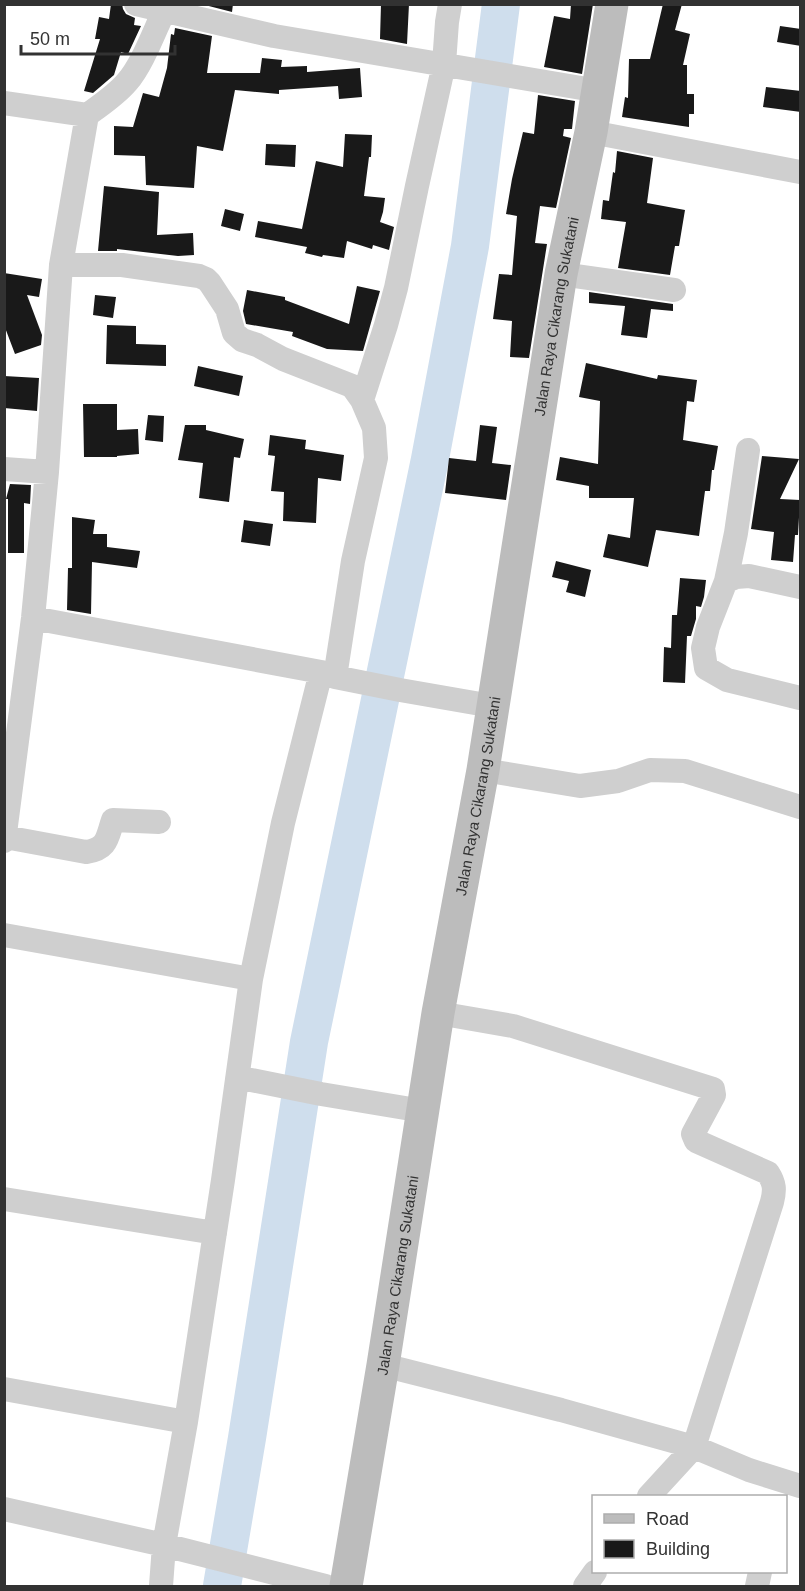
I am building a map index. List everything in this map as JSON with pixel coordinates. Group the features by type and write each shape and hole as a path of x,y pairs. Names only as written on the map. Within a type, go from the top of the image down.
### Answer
{"main road":[{"name":"Jalan Raya Cikarang Sukatani","path":"346,1587 438,1013 483,770 561,274 599,91 612,4"}],"street":[{"path":"136,4 165,8 274,36 599,91"},
{"path":"362,400 396,288 417,186 448,65 447,22 450,4"},
{"path":"4,103 87,115 128,81 140,63 165,8"},
{"path":"87,115 62,265 47,472 33,618 14,687 5,839 86,852 96,851 106,843 113,820 159,822"},
{"path":"591,132 801,172"},
{"path":"62,265 122,265 207,279 227,309 234,333 242,340 283,359 351,386 362,400 374,428 376,458 353,561 334,676 283,823 251,979 244,1079 215,1233 186,1422 164,1545 161,1587"},
{"path":"561,274 674,290"},
{"path":"748,450 736,533 726,581 708,627 704,648 706,668 727,680 801,698"},
{"path":"4,469 47,472"},
{"path":"726,581 749,576 801,587"},
{"path":"33,618 492,706"},
{"path":"483,770 580,786 618,781 650,770 685,771 801,807"},
{"path":"4,935 251,979"},
{"path":"438,1013 513,1026 713,1089 714,1095 693,1134 696,1141 768,1173 774,1182 772,1202 694,1447 651,1495"},
{"path":"244,1079 423,1111"},
{"path":"4,1199 215,1233"},
{"path":"383,1365 561,1410 694,1447 749,1470 774,1488 801,1486"},
{"path":"4,1389 186,1422"},
{"path":"4,1509 164,1545 325,1587"},
{"path":"585,1587 593,1573"}],"building":[{"path":"111,4 122,4 126,14 135,18 134,25 141,26 128,54 121,52 114,75 93,93 84,91 100,39 95,39 99,17 109,19"},
{"path":"201,4 233,4 232,12"},
{"path":"381,4 409,4 407,44 380,39"},
{"path":"571,4 593,4 582,74 544,67 554,16 570,19"},
{"path":"663,4 682,4 675,30 690,34 683,65 687,65 687,94 694,94 694,114 689,114 689,127 622,117 625,97 628,98 629,59 650,59"},
{"path":"780,26 801,29 801,46 777,42"},
{"path":"175,28 212,36 207,73 260,73 262,58 282,60 281,67 307,66 307,72 360,68 362,97 339,99 338,86 279,90 279,94 235,90 223,151 197,146 194,188 146,185 145,156 114,155 114,126 133,127 143,93 159,97 167,68 171,34 174,35"},
{"path":"766,87 801,91 801,112 763,107"},
{"path":"538,95 575,101 572,129 564,129 563,136 571,138 556,208 540,206 535,243 547,244 529,358 510,357 512,321 493,319 499,274 512,275 517,216 506,214 523,132 534,134"},
{"path":"345,134 372,135 371,157 369,157 364,196 385,198 380,222 394,227 389,250 373,245 372,249 347,241 344,258 323,255 322,257 305,253 307,247 255,237 258,221 302,229 316,161 343,167"},
{"path":"266,144 296,145 295,167 265,165"},
{"path":"617,151 653,158 647,203 685,210 679,246 675,246 670,275 618,268 626,222 601,219 603,200 609,201"},
{"path":"104,186 159,192 157,235 193,233 194,255 178,256 117,249 117,251 98,251"},
{"path":"225,209 244,214 240,231 221,226"},
{"path":"4,273 42,279 39,297 27,295 42,335 41,345 15,354 4,325"},
{"path":"357,286 380,291 363,351 327,349 292,336 293,332 246,324 243,311 247,290 285,297 285,300 349,324"},
{"path":"589,292 673,304 673,311 651,309 647,338 621,335 625,306 589,303"},
{"path":"95,295 116,297 113,318 93,315"},
{"path":"107,325 136,326 136,344 166,345 166,366 106,364"},
{"path":"586,363 657,379 658,375 697,380 694,402 687,401 683,440 718,446 710,491 705,491 699,536 656,530 648,567 603,557 608,534 630,538 634,498 589,498 589,486 556,480 560,457 598,464 600,401 579,397"},
{"path":"198,366 243,376 239,396 194,386"},
{"path":"4,376 39,378 37,411 4,408"},
{"path":"83,404 117,404 117,430 138,429 139,454 84,457"},
{"path":"148,415 164,416 163,442 145,440"},
{"path":"185,425 206,425 206,430 244,439 240,458 234,457 229,502 199,498 203,463 178,460"},
{"path":"480,425 497,427 492,463 511,465 506,500 445,493 449,458 476,461"},
{"path":"270,435 306,440 305,449 344,455 341,481 318,478 316,523 283,521 284,492 271,491 275,456 268,455"},
{"path":"762,456 799,459 780,499 800,500 798,535 795,535 793,562 771,560 774,532 751,529"},
{"path":"10,484 31,485 30,504 24,503 24,553 8,553 8,499 6,499"},
{"path":"72,517 95,520 93,534 107,534 107,547 140,551 137,568 92,562 91,614 67,610 68,568 72,568"},
{"path":"244,520 273,524 270,546 241,542"},
{"path":"556,561 591,570 585,597 566,592 569,581 552,577"},
{"path":"680,578 706,580 704,597 701,607 696,606 696,619 691,636 687,636 685,683 663,682 664,647 671,648 672,615 677,615"}],"waterway":[{"path":"222,1586 309,1042 430,459 470,246 501,4"}]}
